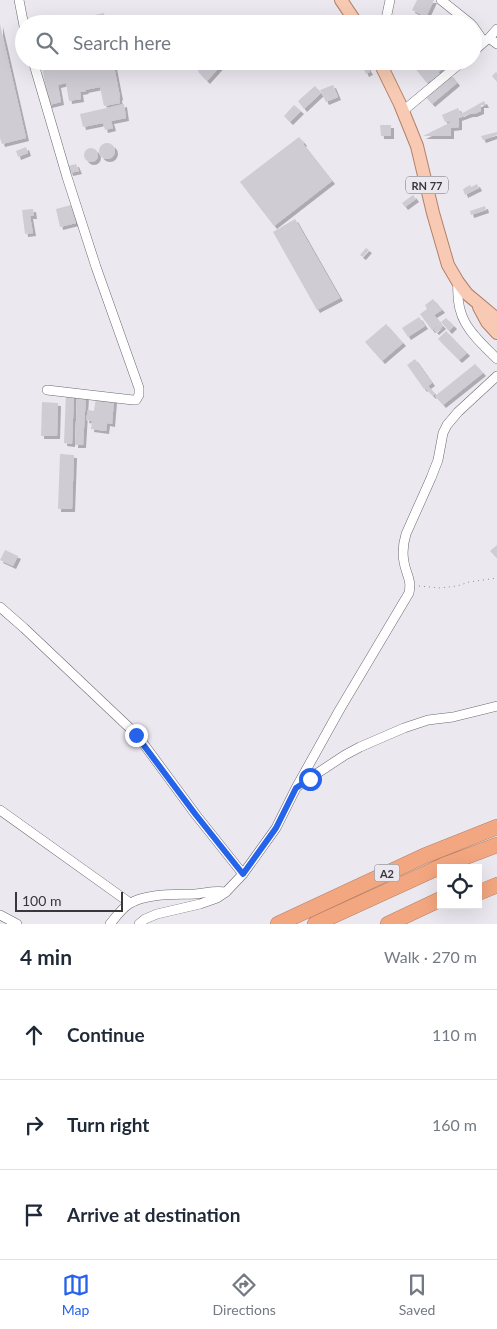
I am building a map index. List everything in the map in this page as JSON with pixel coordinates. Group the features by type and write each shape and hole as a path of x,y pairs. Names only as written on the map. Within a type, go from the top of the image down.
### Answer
{"highway":[{"name":"A2","path":"278,924 424,856 497,827"},
{"name":"A2","path":"316,924 444,865 497,845"},
{"path":"482,882 497,876"},
{"path":"482,891 497,885"},
{"path":"388,924 437,902"},
{"path":"410,924 442,909"}],"main road":[{"path":"341,0 351,15"},
{"name":"RN 77","path":"383,70 417,146 448,265 467,294 497,319"},
{"path":"478,305 487,322 497,334"}],"street":[{"path":"19,0 22,15"},
{"path":"387,15 390,0"},
{"path":"441,0 460,15"},
{"path":"482,44 497,29"},
{"path":"482,35 487,40 497,44"},
{"path":"37,70 67,177 93,258 139,388 139,395 136,400 133,400 47,390"},
{"path":"403,111 452,70"},
{"path":"458,282 458,308 462,319 479,341 497,359"},
{"path":"139,924 144,919 157,914 200,904 217,898 226,892 243,874 276,828 340,709 409,594 411,585 404,565 403,544 435,469 443,433 452,418 497,376"},
{"path":"0,607 136,735 243,874"},
{"path":"296,788 345,755 404,728 419,722 453,717 497,706"},
{"path":"0,810 130,903"},
{"path":"110,924 120,911 130,903 140,899 210,891 226,892"},
{"path":"0,916 17,924"}],"path":[{"path":"411,585 440,588 497,578"}],"building":[{"path":"417,0 434,0 427,15 422,15 412,10"},
{"path":"0,24 26,138 2,144 0,138"},
{"path":"43,70 115,70 120,103 104,106 100,87 80,92 81,99 69,101 66,83 58,85 61,102 49,105"},
{"path":"198,70 217,70 207,81"},
{"path":"416,70 441,70 438,72 441,75 433,82 431,80 427,83"},
{"path":"497,73 497,82 492,76"},
{"path":"450,74 457,83 432,104 424,95"},
{"path":"333,85 338,97 326,102 320,90"},
{"path":"315,86 321,93 304,109 298,101"},
{"path":"484,101 486,105 481,105 481,111 459,118 459,127 451,128 451,136 423,136 453,121 445,122 442,115 458,108 461,114"},
{"path":"124,104 126,118 111,121 113,128 105,130 103,123 83,127 80,114"},
{"path":"294,105 301,111 290,122 284,116"},
{"path":"380,125 391,125 391,136 381,136"},
{"path":"497,132 497,135 483,140 481,136"},
{"path":"299,137 332,181 274,226 240,182"},
{"path":"104,143 110,143 115,148 113,157 104,159 99,154 99,148"},
{"path":"26,147 28,153 18,157 16,151"},
{"path":"91,148 96,150 98,155 96,160 91,162 86,160 84,155 86,150"},
{"path":"76,164 79,171 70,173 68,166"},
{"path":"477,184 479,188 465,195 463,189"},
{"path":"413,195 416,199 405,207 402,203"},
{"path":"71,205 76,223 60,227 56,209"},
{"path":"485,206 486,210 471,215 470,211"},
{"path":"33,209 34,216 30,216 33,233 25,234 22,210"},
{"path":"295,219 340,298 317,310 273,232"},
{"path":"366,248 369,250 363,257 360,255"},
{"path":"433,299 442,310 434,315 441,324 432,330 420,314 427,309 425,305"},
{"path":"419,317 425,326 408,337 402,328"},
{"path":"446,318 454,326 449,331 441,322"},
{"path":"386,324 403,343 382,361 365,342"},
{"path":"441,324 443,326 436,332 434,330"},
{"path":"446,331 467,353 459,360 438,339"},
{"path":"415,359 432,383 428,386 435,394 433,396 424,389 407,365"},
{"path":"475,364 483,373 443,405 435,396"},
{"path":"66,393 74,394 72,444 64,443"},
{"path":"77,395 86,395 83,445 75,445"},
{"path":"96,398 114,400 112,424 107,423 106,431 91,429 92,421 86,420 88,410 94,411"},
{"path":"42,402 58,403 57,436 41,436"},
{"path":"60,454 74,455 72,509 58,509"},
{"path":"497,545 497,558 490,551"},
{"path":"5,550 18,556 13,566 0,560"}],"route":[{"path":"136,735 243,874 276,828 296,788 310,779"}]}
